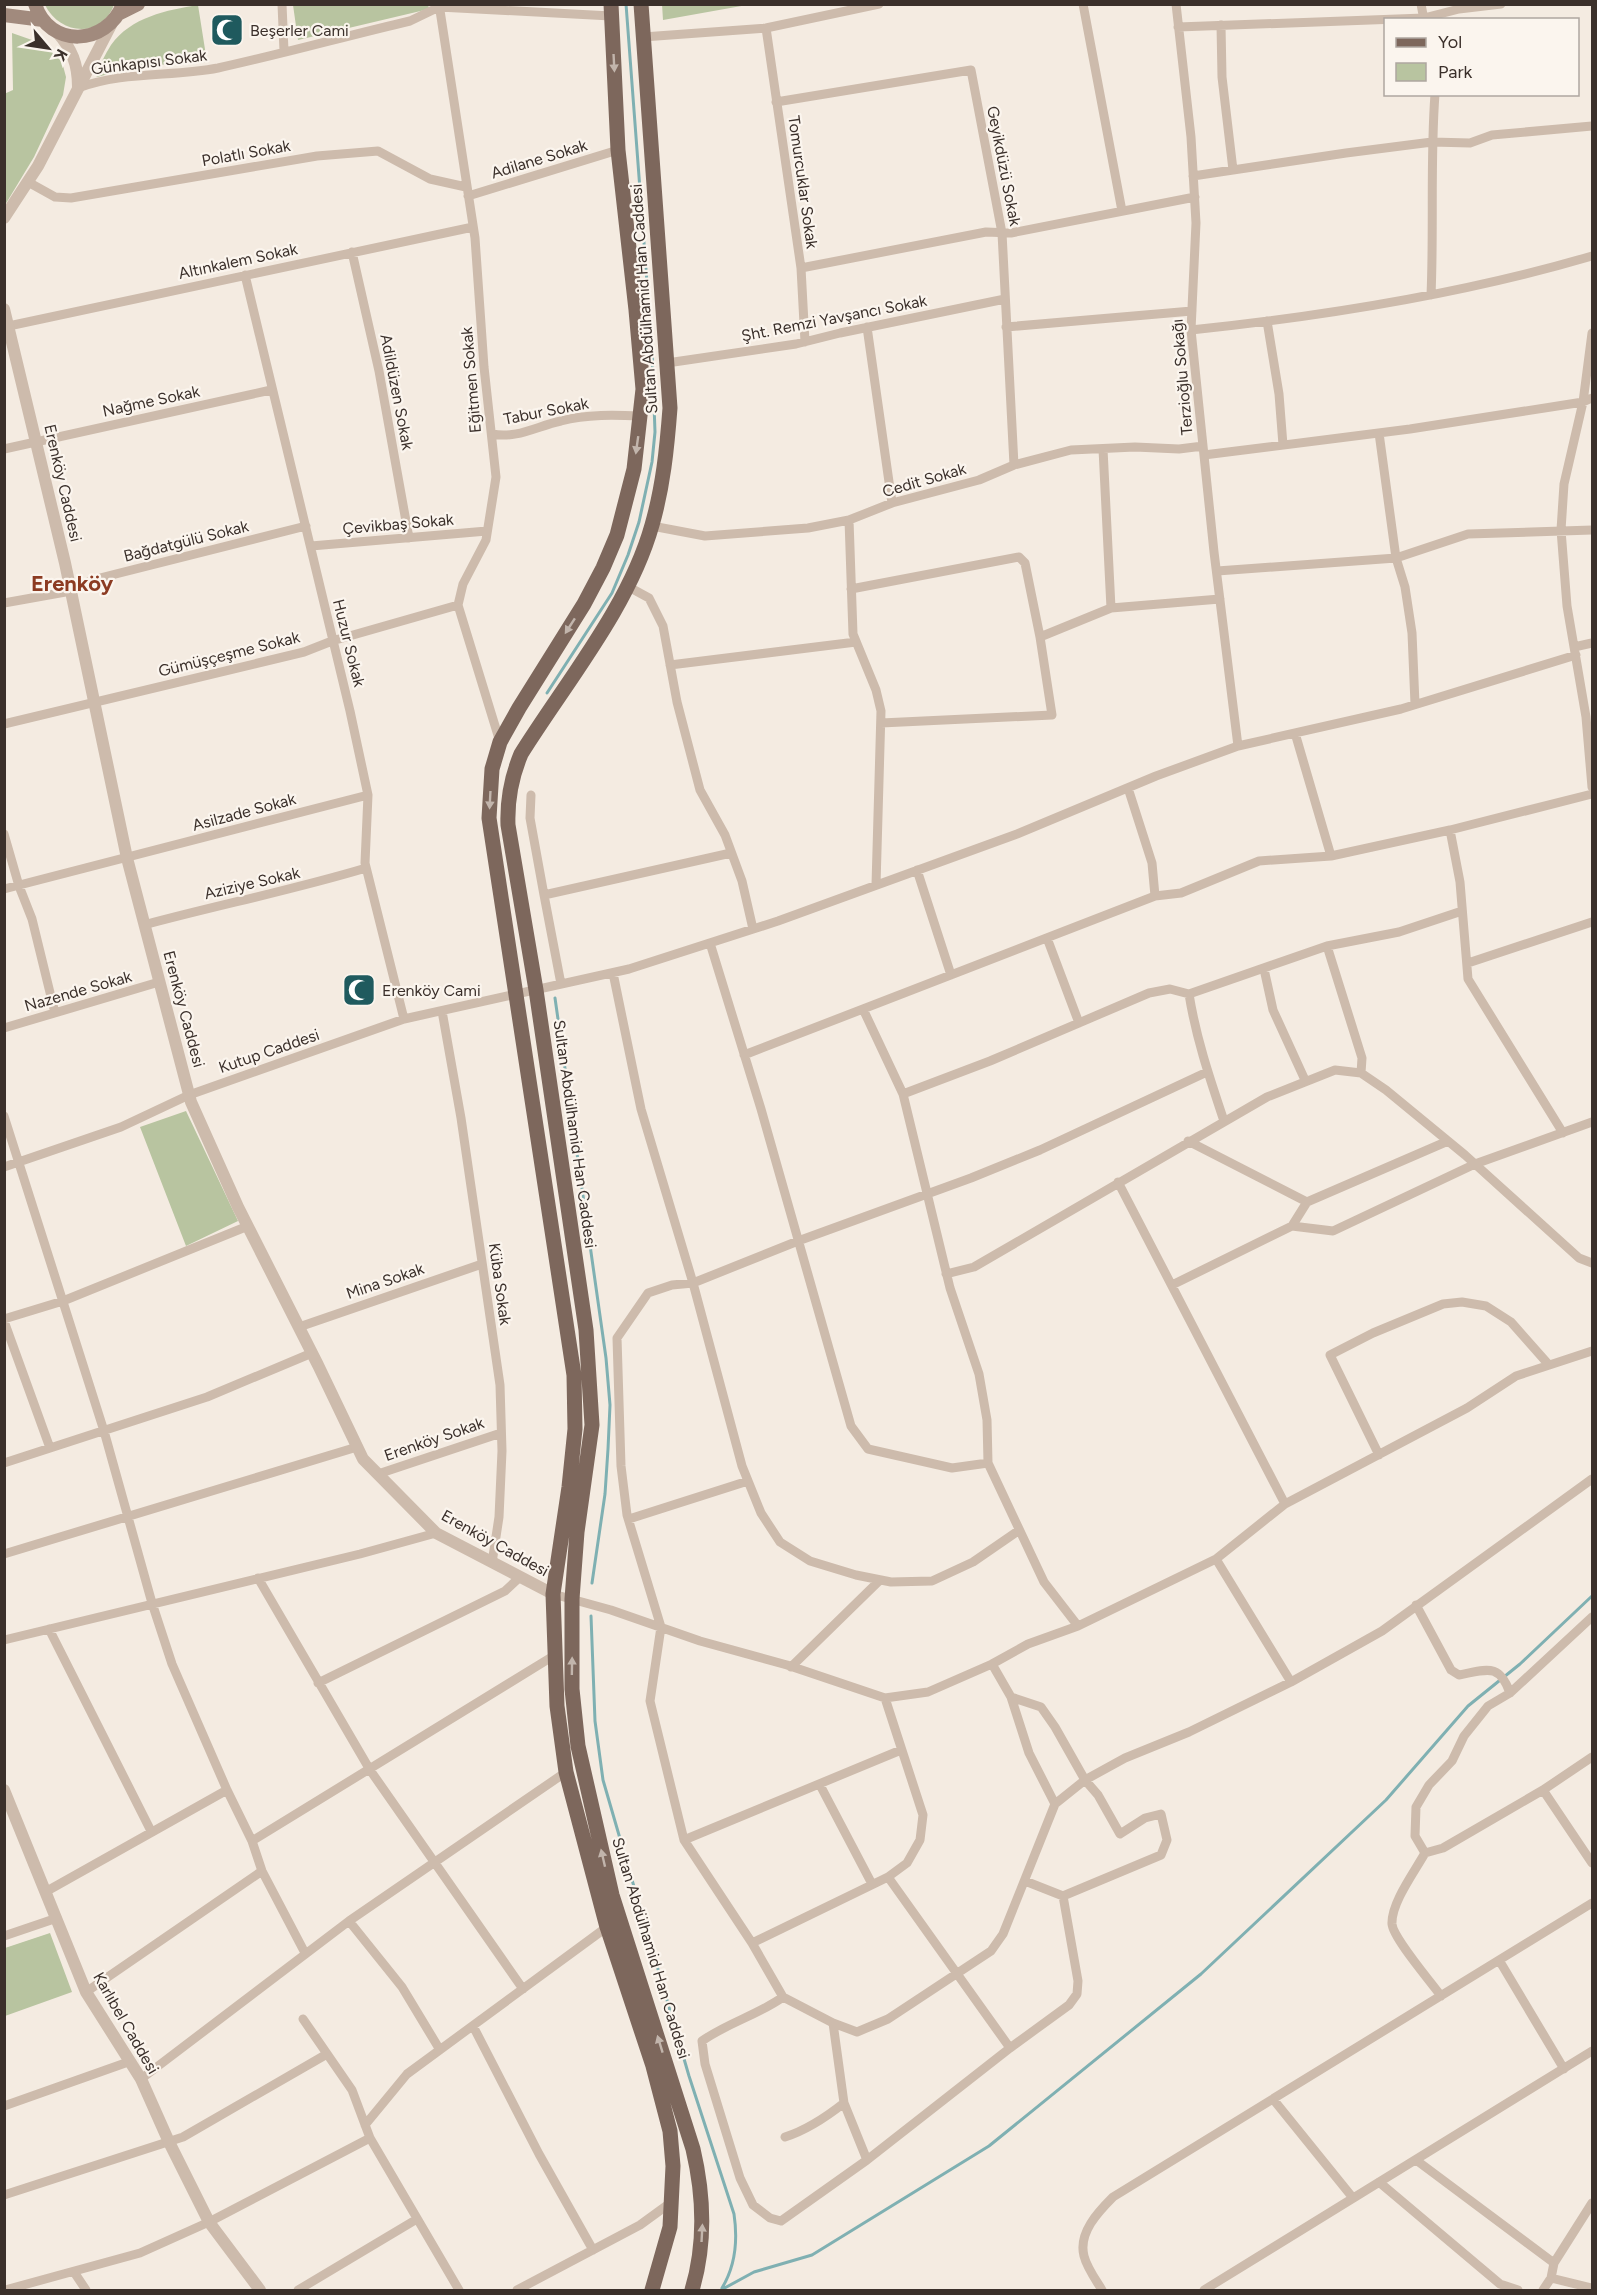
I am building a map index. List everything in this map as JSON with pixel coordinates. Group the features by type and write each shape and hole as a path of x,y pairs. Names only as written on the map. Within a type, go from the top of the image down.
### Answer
{"main road":[{"path":"35,4 43,20 57,32 86,37 99,33 111,25 122,9 138,4"},
{"name":"Sultan Abdülhamid Han Caddesi","path":"641,4 670,408 663,475 652,526 627,586 584,658 521,754 512,781 508,803 508,825 536,990 586,1330 592,1425 577,1532 572,1599 572,1689 578,1746 612,1895 690,2138 700,2179 703,2232 698,2271 692,2290"},
{"name":"Sultan Abdülhamid Han Caddesi","path":"611,10 618,150 643,389 634,469 617,535 603,568 584,604 500,742 492,769 489,818 574,1375 575,1429 553,1594 558,1706 566,1772 607,1927 653,2066 670,2131 673,2201 668,2239 652,2290"},
{"path":"4,15 43,20"},
{"path":"644,2290 659,2268"},
{"path":"657,2290 659,2268"}],"street":[{"path":"282,4 284,51"},
{"path":"643,37 766,28 879,4"},
{"path":"1083,4 1122,211"},
{"name":"Terzioğlu Sokağı","path":"1176,4 1195,197 1191,330 1216,571 1238,746"},
{"path":"1428,18 1459,9 1501,4"},
{"name":"Günkapısı Sokak","path":"78,88 91,83 153,74 216,68 410,21 439,6 611,10"},
{"name":"Eğitmen Sokak","path":"439,6 473,227 496,477 486,540 463,584 458,605"},
{"path":"1178,27 1384,20"},
{"path":"4,218 38,166 111,25"},
{"path":"1221,25 1222,77 1233,170"},
{"name":"Tomurcuklar Sokak","path":"766,28 801,268 805,342"},
{"path":"57,32 72,53 76,64 78,88"},
{"name":"Geyikdüzü Sokak","path":"776,102 971,70 1002,233 1014,465"},
{"path":"1431,295 1434,228 1432,142 1435,96"},
{"path":"1193,176 1432,142 1470,143 1492,135 1593,126"},
{"name":"Adilane Sokak","path":"467,191 618,150"},
{"name":"Polatlı Sokak","path":"28,182 55,197 71,198 317,156 378,151 430,179 467,191"},
{"path":"801,268 986,232 1011,233 1195,197"},
{"name":"Altınkalem Sokak","path":"7,326 473,227"},
{"name":"Adildüzen Sokak","path":"352,252 379,371 409,538"},
{"path":"1191,330 1267,321 1431,295 1483,285 1593,256"},
{"name":"Huzur Sokak","path":"245,275 271,390 311,546 368,795 366,868 404,1019"},
{"name":"Şht. Remzi Yavşancı Sokak","path":"667,363 805,342 1005,299"},
{"name":"Erenköy Caddesi","path":"4,309 71,591 127,858 189,1095 248,1226 363,1459 435,1533 553,1594"},
{"path":"1006,327 1192,311"},
{"path":"1267,321 1279,394 1283,445"},
{"path":"867,327 892,503"},
{"path":"1593,333 1583,402 1564,484 1561,530 1568,606 1587,717 1593,787"},
{"name":"Nağme Sokak","path":"4,449 271,390"},
{"name":"Cedit Sokak","path":"652,526 705,536 808,528 849,520 892,503 979,480 1014,465 1071,450 1135,447 1204,450 1283,445 1583,402 1593,398"},
{"name":"Tabur Sokak","path":"492,434 504,437 561,420 605,415 641,416"},
{"path":"1379,432 1396,558 1405,587 1412,633 1415,704"},
{"path":"1103,449 1111,608"},
{"path":"849,520 853,634 876,690 881,711 876,885"},
{"name":"Bağdatgülü Sokak","path":"4,603 71,591 92,580 306,526"},
{"path":"1216,571 1396,558 1468,534 1593,530"},
{"name":"Çevikbaş Sokak","path":"311,546 487,531"},
{"path":"851,589 1018,557 1025,563 1040,637 1052,715 881,723"},
{"path":"627,586 649,598 663,626 676,702 700,790 742,881 753,929"},
{"path":"1040,637 1111,608 1220,599"},
{"path":"458,605 500,742"},
{"name":"Gümüşçeşme Sokak","path":"4,724 304,652 332,641 458,605"},
{"path":"670,665 856,642"},
{"name":"Kutup Caddesi","path":"4,1167 121,1127 189,1095 404,1019 613,973 710,943 1017,834 1238,746 1415,704 1593,643"},
{"path":"1295,733 1331,856"},
{"path":"1128,788 1152,863 1155,896"},
{"path":"744,1055 1155,896 1181,893 1259,861 1331,856 1450,830 1593,794"},
{"name":"Asilzade Sokak","path":"4,889 368,795"},
{"path":"531,795 530,819 561,984"},
{"path":"1450,830 1460,882 1468,979 1563,1133"},
{"path":"4,834 32,919 56,1013"},
{"path":"544,895 731,853"},
{"name":"Aziziye Sokak","path":"144,925 219,905 316,884 366,868"},
{"path":"917,870 951,975"},
{"path":"903,1094 1149,993 1170,989 1190,994 1327,946 1399,932 1462,911"},
{"path":"1468,963 1593,922"},
{"path":"1047,938 1079,1023"},
{"path":"710,943 851,1425 868,1449 952,1468 988,1463"},
{"path":"1327,946 1362,1058 1361,1072"},
{"path":"1264,969 1273,1010 1305,1080"},
{"path":"613,973 641,1108 693,1283 742,1466 761,1513 780,1542 810,1562 880,1580 932,1581 973,1562 1018,1531"},
{"name":"Nazende Sokak","path":"4,1028 159,982"},
{"path":"1190,994 1194,1022 1207,1072 1224,1121"},
{"path":"863,1009 903,1094 946,1274 979,1374 987,1420 988,1463 1018,1531 1044,1582 1078,1626"},
{"name":"Küba Sokak","path":"442,1011 461,1118 500,1385 499,1517 492,1563"},
{"path":"946,1274 974,1267 1267,1097 1335,1070 1361,1072 1386,1090 1475,1164 1579,1258 1593,1263"},
{"path":"1207,1072 1040,1150 928,1195 798,1241 693,1283 672,1285 648,1293 617,1338 621,1466 629,1519 661,1627 650,1701 684,1840 752,1943 783,1997 833,2023 857,2032 888,2019 991,1951 1003,1934 1055,1804 1085,1780 1125,1758 1189,1732 1291,1682 1382,1631 1593,1479"},
{"path":"4,1116 104,1431 152,1603 172,1664 252,1841 262,1871 305,1953"},
{"path":"1292,1226 1333,1231 1475,1164 1593,1122"},
{"path":"1188,1141 1307,1202"},
{"path":"1172,1286 1292,1226 1307,1202 1448,1141"},
{"path":"1118,1182 1285,1504"},
{"path":"50,1448 4,1320 63,1300 248,1226"},
{"name":"Mina Sokak","path":"299,1327 482,1264"},
{"path":"1378,1455 1330,1355 1373,1333 1443,1304 1462,1302 1486,1306 1511,1322 1549,1365"},
{"path":"553,1594 885,1698 928,1692 992,1664 1028,1644 1078,1626 1216,1559 1285,1504 1467,1408 1516,1376 1593,1351"},
{"path":"4,1463 207,1397 312,1353"},
{"name":"Erenköy Sokak","path":"378,1474 501,1433"},
{"path":"4,1554 357,1447"},
{"path":"629,1519 748,1481"},
{"path":"4,1640 435,1533"},
{"path":"1216,1559 1291,1682"},
{"path":"318,1683 505,1591 520,1577"},
{"path":"258,1578 370,1770 523,1989"},
{"path":"791,1667 880,1580"},
{"path":"1416,1605 1451,1670 1459,1675 1491,1669 1502,1676 1510,1693"},
{"path":"1425,1853 1415,1836 1416,1807 1429,1785 1452,1761 1464,1736 1488,1706 1510,1693 1593,1617"},
{"path":"49,1629 151,1831"},
{"path":"252,1841 555,1655"},
{"path":"992,1664 1011,1697 1029,1753 1055,1804"},
{"path":"1011,1697 1041,1707 1085,1780 1098,1795 1120,1834 1145,1818 1161,1814 1167,1840 1161,1855 1063,1896 1025,1881"},
{"path":"752,1943 888,1877 907,1863 920,1840 923,1815 885,1698"},
{"path":"684,1840 901,1750"},
{"path":"1441,1996 1398,1938 1392,1926 1394,1912 1400,1898 1425,1853 1443,1848 1543,1790 1593,1757"},
{"path":"141,2079 349,1921 566,1772"},
{"path":"820,1785 872,1884"},
{"name":"Karlıbel Caddesi","path":"4,1790 86,1992 141,2079 209,2222 260,2290"},
{"path":"47,1892 227,1790"},
{"path":"1543,1790 1593,1863"},
{"path":"86,1992 262,1871"},
{"path":"888,1877 1010,2048"},
{"path":"783,1997 769,2007 702,2041 705,2064 740,2178 753,2205 770,2218 781,2221 867,2160 1010,2048 1069,2005 1077,1994 1078,1981 1063,1896"},
{"path":"1102,2290 1083,2255 1090,2223 1113,2197 1593,1903"},
{"path":"4,1936 57,1918"},
{"path":"349,1921 402,1987 440,2050"},
{"path":"365,2125 407,2074 607,1927"},
{"path":"1499,1960 1564,2069"},
{"path":"303,2019 352,2090 370,2138 459,2290"},
{"path":"833,2023 844,2103 867,2160"},
{"path":"473,2026 539,2154 593,2250"},
{"path":"1204,2290 1593,2051"},
{"path":"4,2195 183,2137 327,2054"},
{"path":"4,2106 130,2061"},
{"path":"1273,2099 1353,2198"},
{"path":"785,2137 802,2132 844,2103"},
{"path":"5,2290 140,2253 209,2222 370,2138"},
{"path":"1416,2160 1554,2263"},
{"path":"1380,2182 1500,2284 1518,2290"},
{"path":"517,2290 640,2225 673,2201"},
{"path":"1544,2290 1551,2278 1554,2263 1593,2203"},
{"path":"298,2290 417,2219"},
{"path":"74,2271 86,2290"},
{"path":"1551,2278 1593,2288"},
{"path":"1491,2290 1500,2284"}],"green space":[{"path":"428,4 429,9 298,40 293,5"},
{"path":"662,4 747,4 747,5 663,20"},
{"path":"45,5 114,5 100,24 80,29 60,22"},
{"path":"198,5 207,62 139,66 97,77 95,74 119,35 150,16"},
{"path":"12,33 32,40 51,51 62,62 66,77 63,95 34,157 5,205 4,94 13,90"},
{"path":"186,1111 238,1221 186,1246 140,1127"},
{"path":"50,1933 72,1992 5,2016 5,1948"}],"waterway":[{"path":"547,693 612,593 639,522 652,462 655,432 652,349 626,4"},
{"path":"555,998 606,1358 610,1405 605,1494 592,1583"},
{"path":"721,2290 754,2272 812,2255 989,2146 1201,1974 1386,1800 1468,1706 1520,1664 1592,1596"},
{"path":"591,1616 595,1721 603,1780 689,2076 734,2214 735,2252 722,2288"}],"place":[{"name":"Beşerler Cami","path":"227,30"},
{"name":"Erenköy Cami","path":"359,990"}],"district":[{"name":"Erenköy","path":"72,583"}]}
